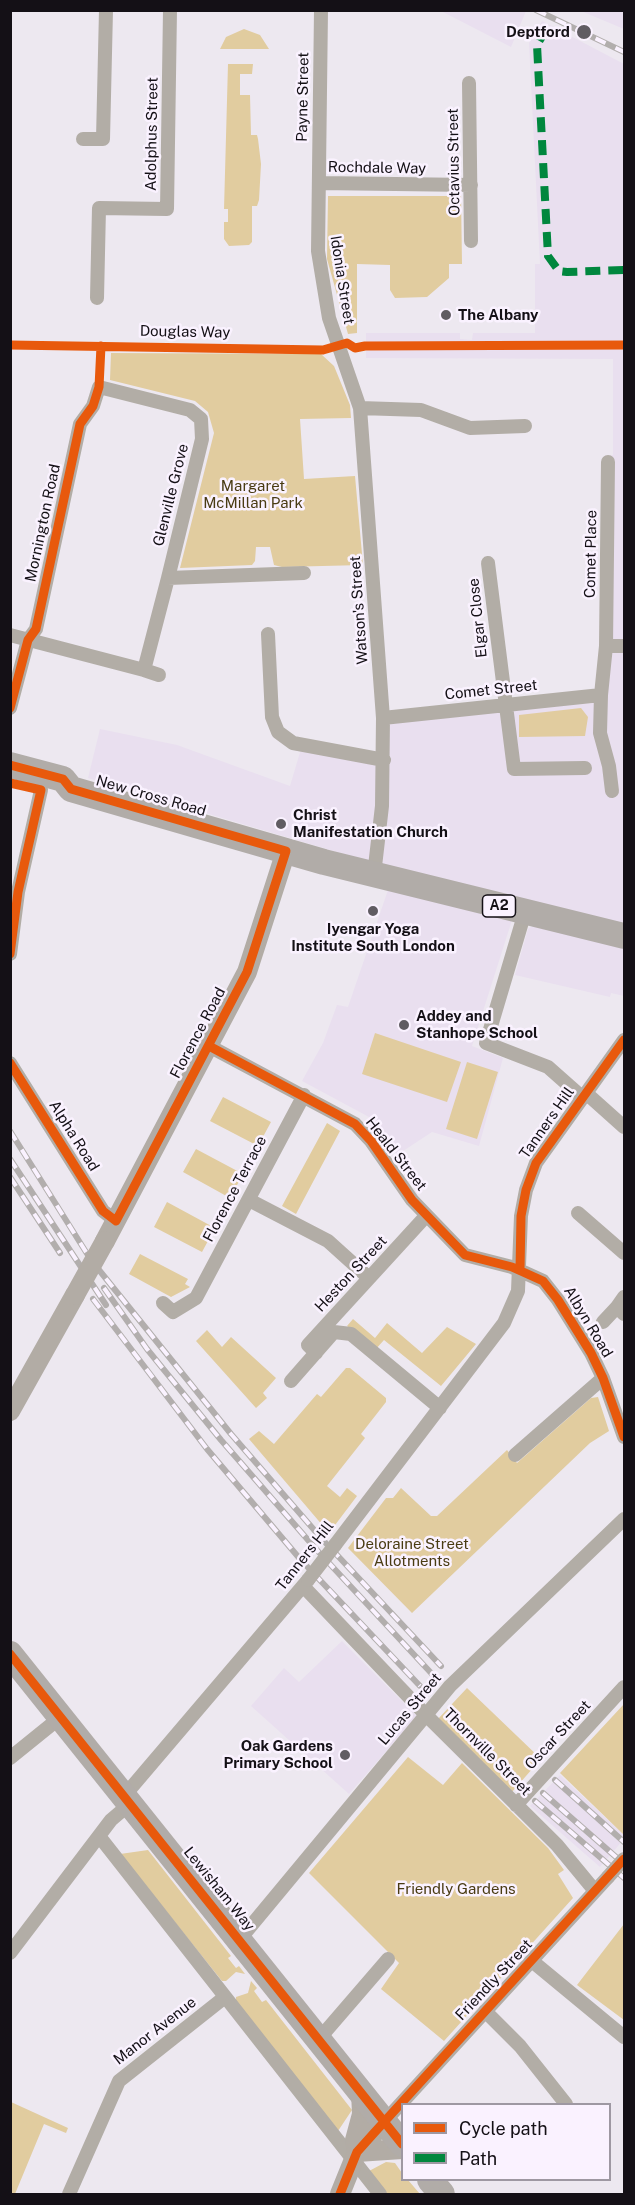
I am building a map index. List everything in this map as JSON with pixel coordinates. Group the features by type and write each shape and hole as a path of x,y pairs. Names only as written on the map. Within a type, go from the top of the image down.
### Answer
{"highway":[{"name":"New Cross Road","path":"10,765 63,779 71,789 286,851 374,875 624,936"},
{"name":"New Cross Road","path":"10,783 60,795 71,789"},
{"name":"Lewisham Way","path":"10,1654 62,1716 401,2143"},
{"path":"431,2181 442,2194"}],"main road":[{"name":"Florence Road","path":"10,1411 117,1221 247,972 286,851"},
{"path":"356,2156 355,2140 362,2114 361,2091"},
{"path":"340,2194 356,2156 385,2121"},
{"path":"356,2156 401,2149"}],"street":[{"path":"83,139 103,140 105,10"},
{"name":"Adolphus Street","path":"97,298 99,208 167,210 171,10"},
{"name":"Payne Street","path":"319,183 321,10"},
{"name":"Octavius Street","path":"469,83 471,241"},
{"name":"Rochdale Way","path":"319,183 471,185"},
{"name":"Idonia Street","path":"319,183 318,251 329,318 338,346"},
{"name":"Watson's Street","path":"338,346 360,408 383,718 384,760 380,839 374,875"},
{"name":"Glenville Grove","path":"99,387 190,410 201,419 202,439 144,670"},
{"name":"Mornington Road","path":"10,708 28,640 36,629 80,424 93,406 99,387"},
{"path":"360,408 421,410 470,428 525,426"},
{"name":"Comet Place","path":"606,646 608,462"},
{"name":"Elgar Close","path":"488,563 514,768 585,768"},
{"path":"168,578 304,573"},
{"path":"267,633 272,717 278,732 293,743 384,760"},
{"path":"10,635 159,675"},
{"path":"612,791 609,766 600,733 601,695 606,646 624,646"},
{"name":"Comet Street","path":"383,718 601,695"},
{"path":"10,954 18,892 41,790"},
{"path":"525,912 486,1043 548,1066 624,1127"},
{"name":"Tanners Hill","path":"10,1953 111,1820 335,1545 504,1323 518,1291 521,1216 531,1175 542,1153 624,1040"},
{"name":"Heald Street","path":"208,1046 344,1117 364,1132 426,1216 465,1255 520,1270"},
{"name":"Alpha Road","path":"10,1063 103,1211 117,1221"},
{"name":"Florence Terrace","path":"163,1303 173,1312 196,1298 304,1095"},
{"path":"249,1200 328,1241 369,1278"},
{"path":"578,1213 624,1253"},
{"name":"Heston Street","path":"316,1353 308,1345 426,1216"},
{"name":"Albyn Road","path":"520,1270 537,1277 548,1286 578,1330 603,1378 624,1437"},
{"path":"603,1322 622,1306"},
{"name":"Heston Street","path":"291,1381 334,1332 351,1334 440,1408"},
{"path":"515,1455 603,1378"},
{"name":"Lucas Street","path":"240,1939 426,1715 477,1658 624,1519"},
{"name":"Thornville Street","path":"305,1583 426,1715 557,1845 596,1891"},
{"name":"Oscar Street","path":"516,1805 624,1687"},
{"path":"10,1758 62,1716"},
{"path":"99,1836 225,1997 356,2156 380,2194"},
{"name":"Friendly Street","path":"402,2103 624,1859"},
{"path":"319,2039 388,1959"},
{"path":"532,1961 624,2037"},
{"name":"Manor Avenue","path":"69,2194 119,2081 225,1997"},
{"path":"486,2011 520,2046 565,2103"},
{"name":"Friendly Street","path":"385,2121 401,2104"}],"shaded area":[{"path":"526,10 511,47 441,11"},
{"path":"581,11 624,11 624,29"},
{"path":"542,21 624,64 624,924 387,867 88,778 100,729 177,745 290,786 301,749 386,763 388,721 604,702 604,456 613,455 613,359 366,358 366,333 460,333 460,339 472,340 473,333 535,333 535,264 540,264 529,43"},
{"name":"Addey and Stanhope School","path":"388,890 512,920 472,1046 503,1058 479,1146 432,1132 397,1155 369,1117 302,1081 323,1043 337,1005 348,1007"},
{"path":"534,925 624,947 624,996 611,993 610,997 515,975 528,929"},
{"name":"Oak Gardens Primary School","path":"342,1641 417,1716 349,1794 251,1706 284,1668 299,1682"},
{"path":"560,1775 624,1835 624,1839 600,1867 530,1806"}],"green space":[{"path":"244,29 260,35 269,49 220,49 226,37"},
{"path":"228,64 253,64 252,74 240,74 240,95 250,95 251,135 257,135 261,164 259,200 257,206 252,206 252,242 249,245 229,246 224,239 224,222 228,222 228,209 224,209"},
{"path":"328,196 461,196 462,264 449,264 449,278 427,297 395,298 390,290 390,265 357,264 357,333 348,334 327,259"},
{"name":"Margaret McMillan Park","path":"111,353 321,354 334,366 350,405 351,418 300,419 304,479 355,476 363,565 282,567 274,565 270,547 256,547 255,561 252,565 180,568 214,433 208,412 195,401 110,380"},
{"path":"581,708 588,717 585,736 519,737 519,715"},
{"path":"375,1033 461,1062 447,1102 362,1074"},
{"path":"467,1062 498,1072 477,1139 446,1129"},
{"path":"223,1097 271,1122 258,1146 210,1121"},
{"path":"327,1123 340,1131 296,1214 282,1206"},
{"path":"196,1149 243,1174 230,1198 183,1172"},
{"path":"167,1202 215,1228 202,1252 154,1227"},
{"path":"140,1254 188,1279 185,1284 190,1287 171,1297 129,1274"},
{"path":"353,1319 375,1338 387,1323 422,1353 447,1327 476,1344 441,1386 384,1340 375,1350 347,1326"},
{"path":"207,1330 222,1347 231,1337 276,1378 263,1393 267,1398 256,1408 196,1341"},
{"path":"346,1368 350,1368 386,1398 386,1402 361,1434 365,1438 327,1486 340,1497 347,1488 357,1496 329,1533 249,1439 259,1431 274,1444 317,1394 321,1397"},
{"name":"Deloraine Street Allotments","path":"598,1397 609,1431 590,1443 412,1613 348,1548 386,1498 393,1498 401,1488 431,1516 437,1516 507,1450 517,1463 591,1398"},
{"path":"467,1688 541,1759 511,1793 438,1719"},
{"path":"624,1704 624,1835 560,1773"},
{"name":"Friendly Gardens","path":"408,1757 443,1785 462,1763 548,1848 564,1870 558,1874 573,1898 444,2041 381,1989 399,1963 309,1873"},
{"path":"148,1850 231,1956 228,1958 245,1974 236,1972 226,1981 222,1981 120,1854"},
{"path":"624,1924 624,2020 577,1985"},
{"path":"251,1981 257,1988 254,1991 262,2002 266,2000 352,2110 338,2131 236,2003 236,1997 248,1993"},
{"path":"11,2102 68,2128 66,2133 44,2124 15,2194 10,2194"},
{"path":"386,2162 395,2163 401,2172 401,2181 409,2181 420,2194 387,2194 369,2171"}],"railway":[{"path":"536,10 624,52"},
{"path":"10,1131 91,1260 231,1434 322,1539 441,1666"},
{"path":"10,1159 106,1305"},
{"path":"10,1177 60,1253"},
{"path":"104,1288 147,1349 221,1440 315,1548 432,1674"},
{"path":"93,1299 207,1449 300,1559 420,1686"},
{"path":"555,1780 624,1842"},
{"path":"543,1793 624,1864"},
{"path":"535,1801 624,1878"}],"marked path":[{"path":"547,28 537,45 548,256 559,271 624,270"}],"cycle path":[{"name":"Douglas Way","path":"10,345 323,350 347,343 355,348 365,346 624,345"},
{"path":"10,708 28,640 36,629 80,424 93,406 99,387 101,346"},
{"path":"10,765 63,779 71,789 286,851 247,972 116,1221 103,1211 10,1063"},
{"path":"10,783 41,790 18,892 10,954"},
{"path":"520,1270 521,1216 526,1190 536,1163 624,1040"},
{"path":"209,1046 355,1124 371,1141 412,1200 465,1255 512,1267 543,1281 558,1300 591,1353 603,1378 624,1437"},
{"path":"10,1654 401,2143"},
{"path":"402,2103 624,1859"},
{"path":"340,2194 357,2152 401,2104"}],"place":[{"name":"Deptford","path":"584,32"},
{"name":"The Albany","path":"446,315"},
{"name":"Christ Manifestation Church","path":"281,824"},
{"name":"Iyengar Yoga Institute South London","path":"373,911"},
{"name":"Addey and Stanhope School","path":"404,1025"},
{"name":"Oak Gardens Primary School","path":"345,1755"}]}
